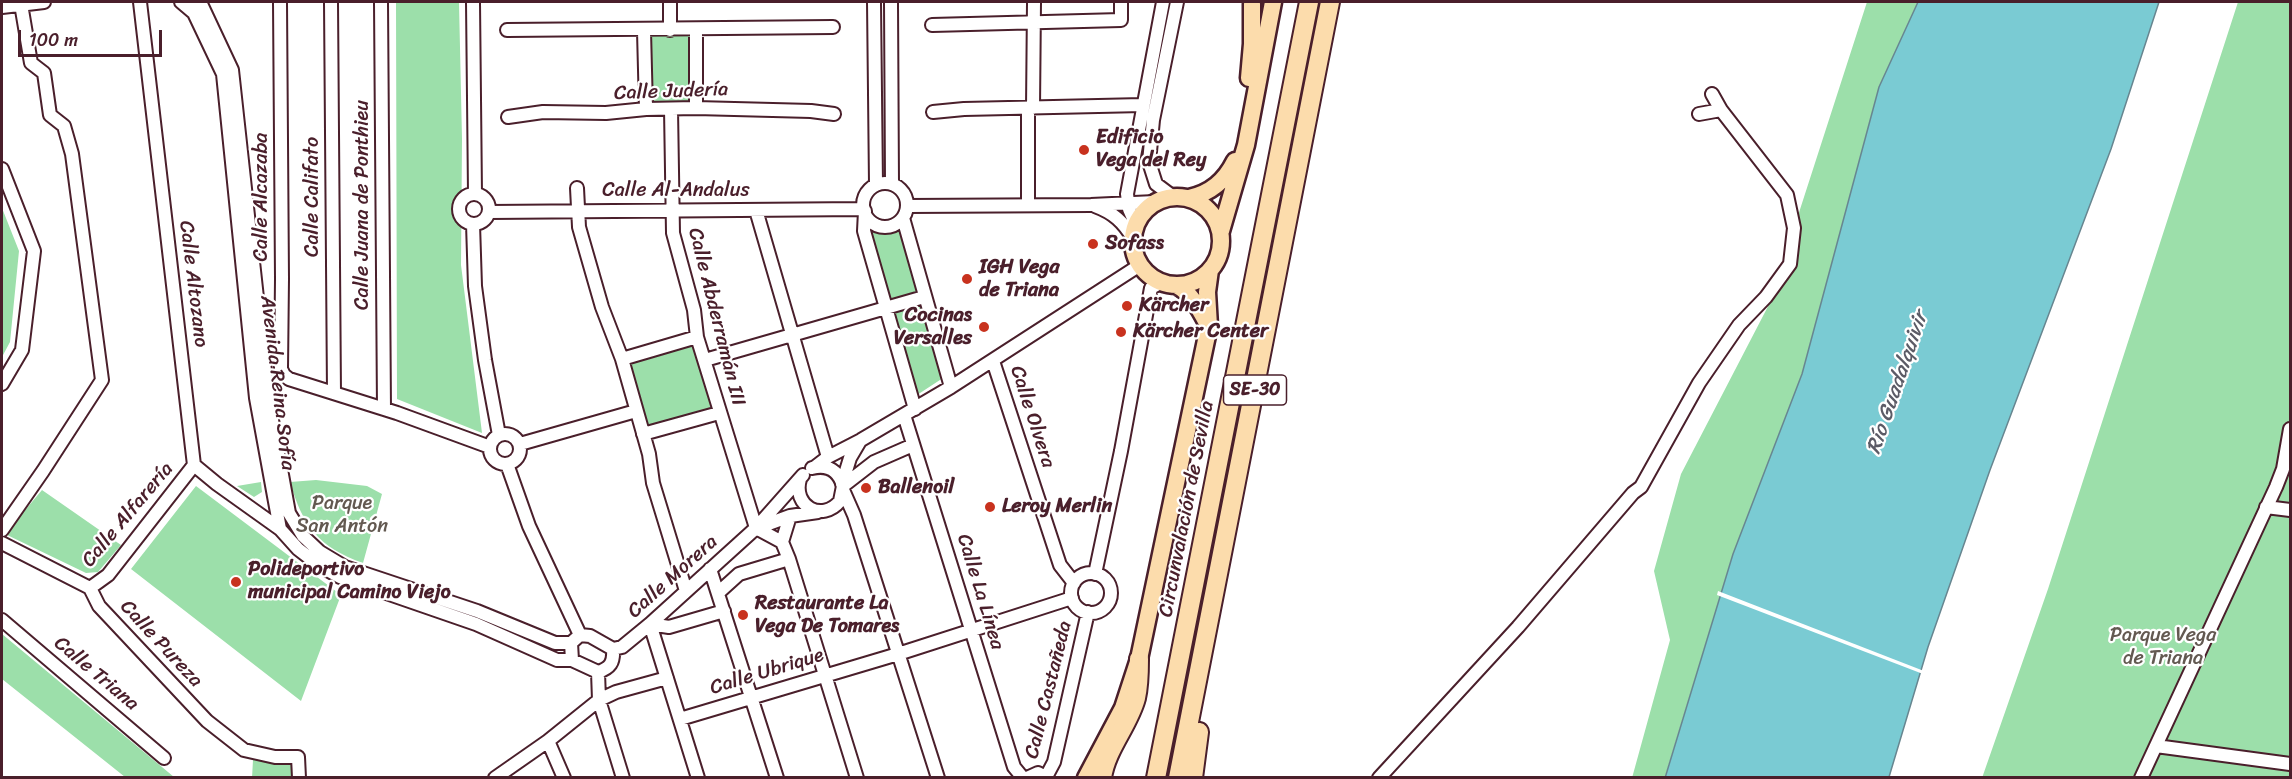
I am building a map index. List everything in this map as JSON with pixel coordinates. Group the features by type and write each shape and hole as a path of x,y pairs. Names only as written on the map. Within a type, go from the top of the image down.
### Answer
{"highway":[{"name":"Circunvalación de Sevilla","path":"1156,777 1309,2"},
{"name":"SE-30","path":"1178,777 1330,2"},
{"path":"1193,777 1212,664 1209,627"},
{"path":"1146,777 1164,695 1183,645"},
{"path":"1102,777 1106,763 1136,700 1139,681 1138,659"}],"main road":[{"path":"1209,326 1196,303 1185,290 1150,275 1140,265 1134,252 1134,231 1143,212 1155,202 1203,195 1225,179 1240,147 1245,121 1252,44 1262,2"},
{"path":"1262,2 1268,30"},
{"path":"1169,284 1191,283 1210,270 1221,248 1221,231 1246,144 1273,2"},
{"path":"1180,197 1209,210 1221,231"},
{"path":"1086,777 1123,708 1138,659 1209,326 1207,292 1210,270"},
{"path":"1093,777 1099,756"}],"street":[{"path":"2,7 44,2"},
{"name":"Calle Altozano","path":"140,2 194,465"},
{"name":"Avenida Reina Sofía","path":"182,2 194,13 223,74 256,398 278,492 289,513 303,536 320,552 345,567 477,611 555,643 571,644"},
{"name":"Avenida Reina Sofía","path":"197,2 202,6 232,70 278,492 280,529"},
{"name":"Calle Alcazaba","path":"280,2 281,369 290,379 384,409 490,447"},
{"name":"Calle Califato","path":"331,2 333,393"},
{"name":"Calle Juana de Ponthieu","path":"381,2 384,409"},
{"path":"473,2 475,194"},
{"path":"670,2 670,30"},
{"path":"874,2 876,185"},
{"path":"891,2 892,184"},
{"path":"1028,206 1034,2"},
{"path":"932,25 1121,20 1120,2"},
{"path":"1134,231 1127,194 1163,2"},
{"path":"1177,2 1153,120 1149,162 1156,184 1180,197"},
{"path":"2,530 102,380 72,154 64,126 50,115 44,73 31,63 21,4"},
{"path":"507,30 644,31 833,27"},
{"path":"696,30 696,108"},
{"path":"644,31 646,109"},
{"path":"1379,777 1518,627 1633,493 1641,487 1699,383 1739,325 1766,297 1790,264 1794,228 1787,195 1721,111 1712,94"},
{"path":"933,112 964,109 1143,105"},
{"name":"Calle Judería","path":"508,117 543,112 606,113 696,108 811,111 834,114"},
{"name":"Calle Abderramán III","path":"670,109 674,240 694,310 697,337 756,528"},
{"path":"1700,114 1721,111"},
{"path":"2,169 33,251 22,350 2,384"},
{"path":"915,409 888,308 864,231 866,195 876,185 892,184 903,193 907,206 903,218 951,387"},
{"path":"577,188 579,227 599,296 622,359 658,499 686,591"},
{"path":"475,194 486,200 489,212 485,219 473,224 464,220 459,208 462,199 475,194"},
{"path":"907,206 1091,205 1155,202"},
{"path":"1091,205 1107,210 1134,231"},
{"path":"756,210 808,396 828,457"},
{"path":"864,210 868,219 879,226 892,226 903,218"},
{"name":"Calle Al-Andalus","path":"489,212 864,210"},
{"path":"473,224 475,286 484,360 499,435"},
{"path":"854,515 812,510 802,503 798,486 803,475 828,457 915,409 993,362 1140,265"},
{"path":"1095,573 1121,451 1151,288 1169,284"},
{"path":"705,360 924,297"},
{"path":"622,359 697,337"},
{"name":"Calle Olvera","path":"993,362 1060,565 1074,583"},
{"path":"520,444 636,411"},
{"path":"643,434 719,413"},
{"name":"Calle La Línea","path":"904,415 1014,767 1025,777"},
{"path":"2141,777 2276,487 2283,469 2290,429"},
{"path":"509,434 520,444 518,457 507,464 496,462 490,453 494,438 499,435 509,434"},
{"path":"825,511 840,501 850,458 861,440"},
{"path":"843,487 874,462 913,445"},
{"path":"507,464 529,526 580,635"},
{"path":"194,465 280,529 298,549 340,577 476,624 557,660 572,660 598,672 608,669 613,663 613,649 590,636 580,635"},
{"name":"Calle Alfarería","path":"90,588 108,575 194,465"},
{"path":"815,467 832,470 843,487 938,777"},
{"name":"Calle Morera","path":"613,649 622,647 650,624 756,528 803,475"},
{"path":"2276,487 2290,488"},
{"path":"249,507 278,492"},
{"path":"2266,507 2290,510"},
{"name":"Calle Morera","path":"756,528 790,516 825,511"},
{"path":"782,542 790,516"},
{"path":"280,529 291,528 303,536"},
{"path":"756,528 782,542 789,559 857,777"},
{"path":"2,543 90,588"},
{"path":"718,593 739,574 789,559"},
{"path":"710,569 777,777"},
{"path":"1095,573 1109,585 1111,597 1104,608 1088,612 1078,608 1072,598 1074,583 1083,575 1095,573"},
{"name":"Calle Pureza","path":"90,588 99,606 207,721 244,750 276,757 298,757 299,777"},
{"name":"Calle Ubrique","path":"680,719 898,654 1072,598"},
{"path":"698,777 650,624 669,627 724,611"},
{"name":"Calle Castañeda","path":"1046,777 1054,762 1088,612"},
{"name":"Calle Triana","path":"2,620 164,758"},
{"path":"572,660 571,644 580,635"},
{"path":"598,672 599,700 622,777"},
{"path":"495,777 548,741 599,700 616,692 667,678"},
{"path":"548,741 564,777"},
{"path":"2156,746 2290,764"},
{"path":"1025,777 1038,773 1046,777"}],"green space":[{"path":"396,2 459,2 462,139 461,265 482,433 397,399"},
{"path":"1867,2 1918,2 1879,87 1802,374 1733,554 1665,777 1632,778 1670,640 1654,571 1681,474 1790,264 1794,228"},
{"name":"Parque Vega de Triana","path":"2238,2 2290,2 2290,777 1982,778 2048,589"},
{"path":"691,33 692,106 649,107 648,34"},
{"path":"2,208 19,251 10,342 2,357"},
{"path":"899,229 918,294 891,302 869,230 885,234"},
{"path":"920,303 943,378 917,395 893,311"},
{"path":"693,343 712,410 647,428 628,361"},
{"name":"Parque San Antón","path":"316,480 367,486 382,494 363,563 334,550 314,533 307,523 290,482"},
{"path":"261,482 262,492 254,497 237,486"},
{"name":"Polideportivo municipal Camino Viejo","path":"196,486 341,595 301,701 131,569"},
{"path":"42,490 121,545 98,572 86,573 5,534"},
{"path":"2,634 174,777 125,777 2,679"},
{"path":"253,760 293,763 294,777 252,778"}],"water":[{"name":"Río Guadalquivir","path":"1918,2 2159,2 2111,149 1990,470 1928,647 1889,777 1665,778 1733,554 1802,374 1879,87"}],"pier":[{"path":"1718,591 1924,671 1923,674 1717,595"}],"place":[{"name":"Edificio Vega del Rey","path":"1084,150"},
{"name":"Sofass","path":"1093,244"},
{"name":"IGH Vega de Triana","path":"967,279"},
{"name":"Kärcher","path":"1127,306"},
{"name":"Cocinas Versalles","path":"984,327"},
{"name":"Kärcher Center","path":"1121,332"},
{"name":"Ballenoil","path":"866,488"},
{"name":"Leroy Merlin","path":"990,507"},
{"name":"Polideportivo municipal Camino Viejo","path":"236,582"},
{"name":"Restaurante La Vega De Tomares","path":"743,615"}]}
